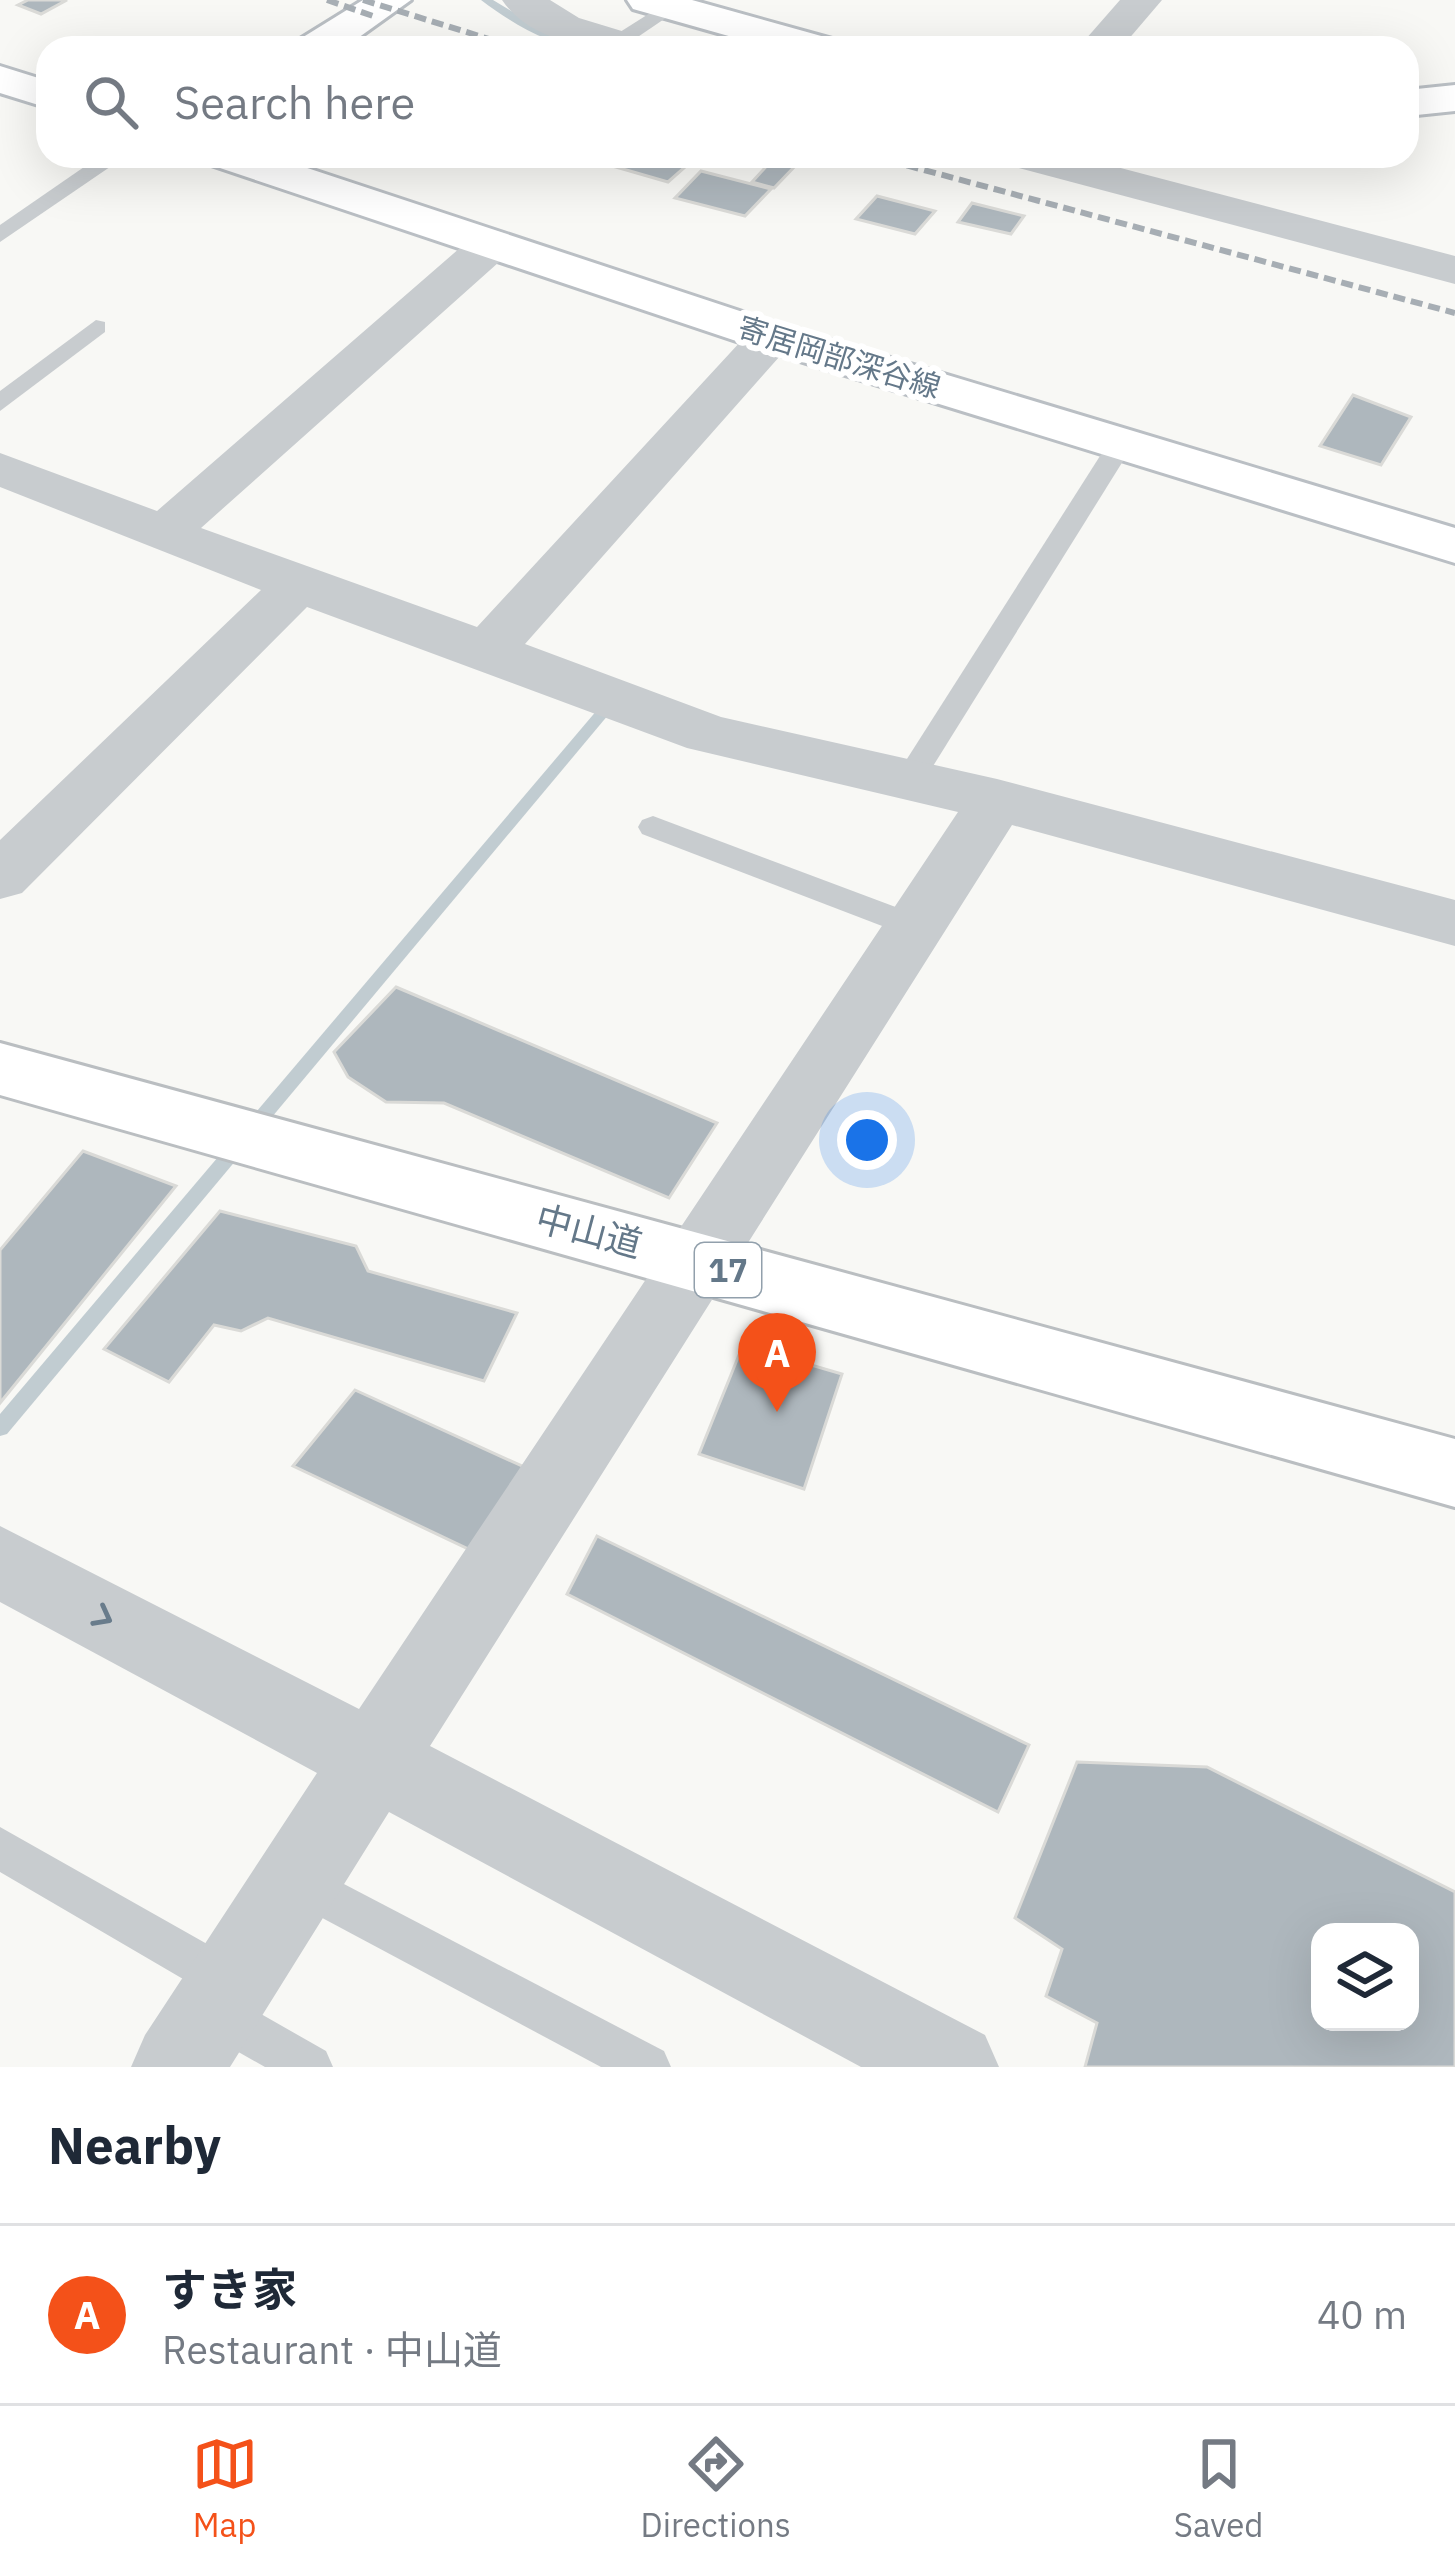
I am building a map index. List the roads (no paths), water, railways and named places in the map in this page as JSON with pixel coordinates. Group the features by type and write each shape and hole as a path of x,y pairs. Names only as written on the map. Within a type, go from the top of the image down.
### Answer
{"main road":[{"path":"334,36 391,0"},
{"path":"672,4 777,36"},
{"path":"0,79 36,91"},
{"path":"1419,102 1455,98"},
{"name":"寄居岡部深谷線","path":"263,168 771,338 1455,546"},
{"name":"中山道","path":"0,1069 1455,1473"}],"street":[{"path":"522,0 564,27 592,36"},
{"path":"1110,36 1142,0"},
{"path":"1069,168 1455,270"},
{"path":"164,533 492,244"},
{"path":"488,650 771,338"},
{"path":"0,469 298,585 488,650 708,734 997,800 1455,922"},
{"path":"0,877 298,585"},
{"path":"207,2021 694,1261 997,800"},
{"path":"0,1562 953,2067"}],"lane":[{"path":"635,36 672,4"},
{"path":"0,235 98,168"},
{"path":"0,403 96,327"},
{"path":"909,780 1120,445"},
{"path":"653,827 914,926"},
{"path":"0,1848 207,2021 310,2067"},
{"path":"298,1882 648,2067"}],"waterway":[{"path":"486,0 546,36"},
{"path":"0,1428 614,699"}],"railway":[{"path":"327,0 376,17"},
{"path":"363,0 479,36"},
{"path":"917,168 1455,313"}],"place":[{"name":"すき家","path":"777,1412"}]}
